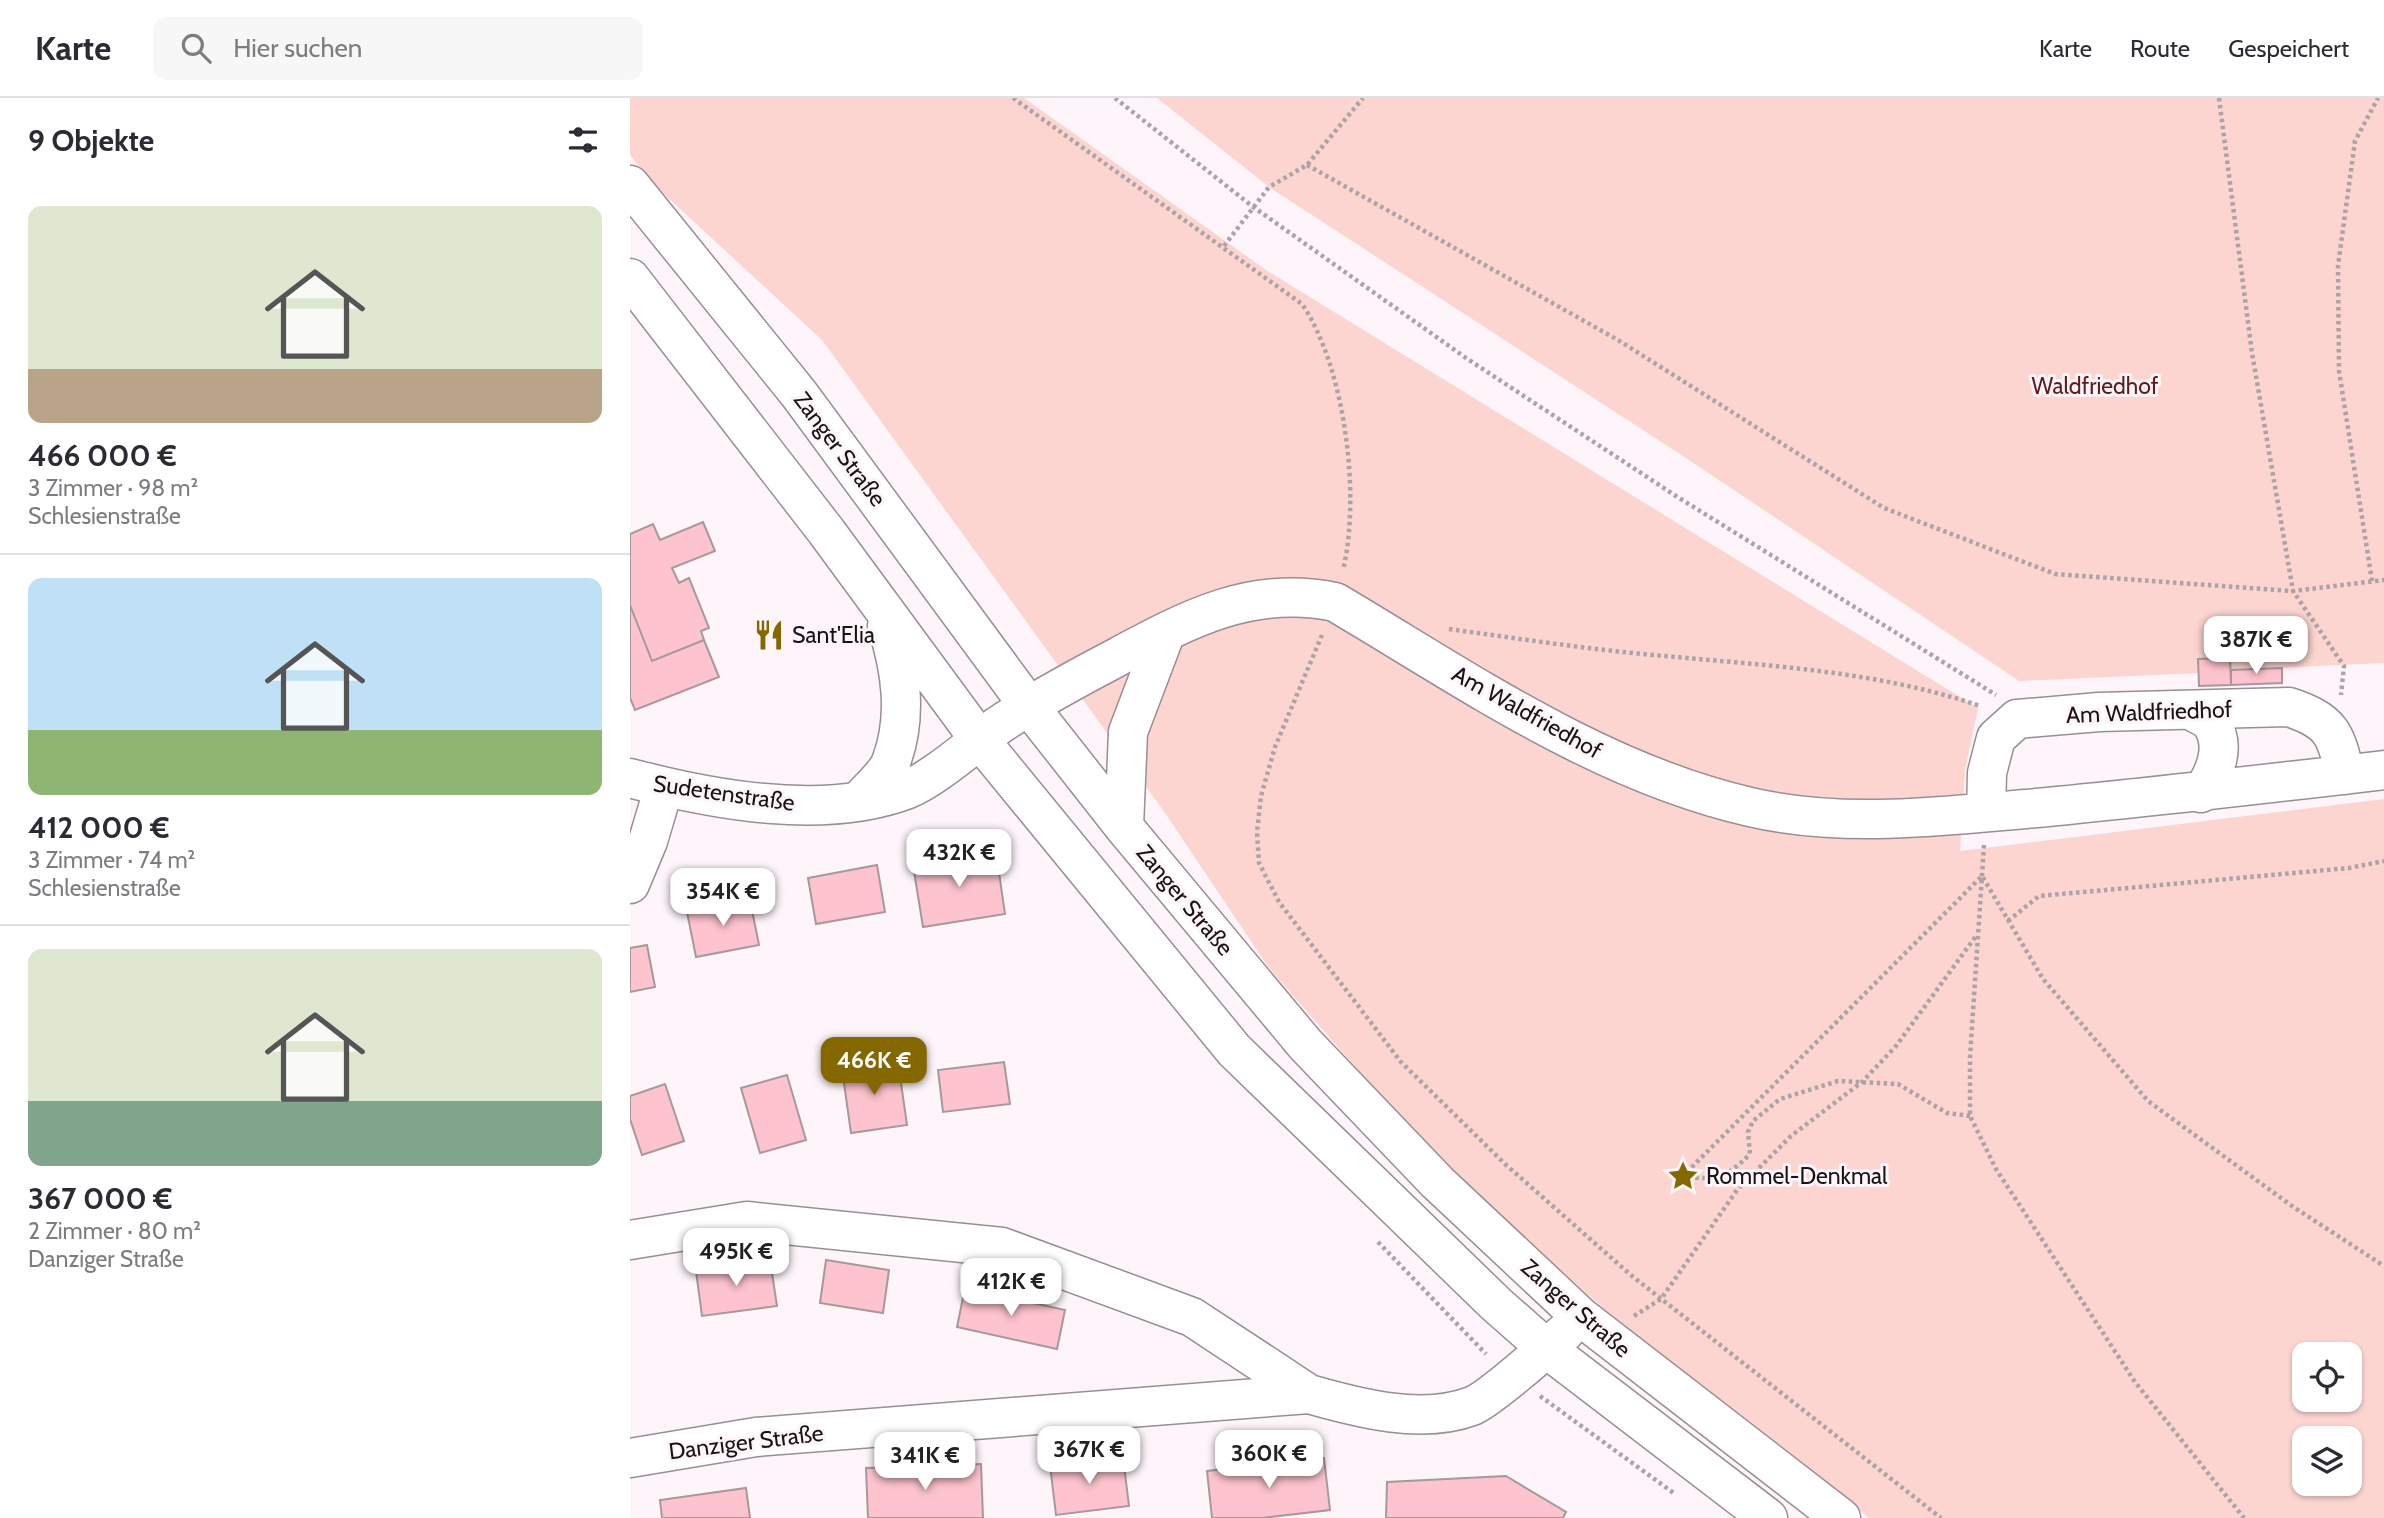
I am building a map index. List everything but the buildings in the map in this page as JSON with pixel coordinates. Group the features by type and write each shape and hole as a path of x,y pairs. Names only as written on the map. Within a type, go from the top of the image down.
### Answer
{"street":[{"name":"Zanger Straße","path":"630,185 799,394 1028,705 1124,827 1305,1044 1437,1182 1592,1326 1841,1518"},
{"name":"Zanger Straße","path":"630,278 979,739 1234,1051 1496,1304 1547,1349 1768,1518"},
{"name":"Am Waldfriedhof","path":"1028,705 1213,610 1261,599 1305,596 1335,602 1575,744 1663,779 1751,807 1853,820 1986,812 2201,793 2384,770"},
{"path":"860,800 891,764 902,715 898,662 879,604"},
{"path":"1124,827 1128,732 1166,632"},
{"name":"Sudetenstraße","path":"647,783 795,805 860,800 909,788 1028,705"},
{"name":"Am Waldfriedhof","path":"2017,719 2099,712 2289,707 2313,715 2337,738"},
{"path":"2192,711 2211,722 2219,745 2215,773 2201,793"},
{"path":"1986,812 1987,773 1996,738 2017,719"},
{"path":"2337,738 2345,775"},
{"path":"630,884 648,841 647,783"},
{"path":"630,1240 747,1220 1002,1247 1192,1317 1309,1394"},
{"name":"Danziger Straße","path":"630,1458 756,1437 1309,1394 1364,1409 1416,1415 1473,1405 1547,1349 1592,1326"}],"path":[{"path":"1013,98 1302,304 1316,324 1337,387 1350,479 1352,520 1335,602 1275,747 1261,796 1257,832 1259,863 1279,902 1401,1062 1505,1164 1661,1299 1941,1518"},
{"path":"1115,98 1252,206 1466,358 1676,496 1991,690 2017,719"},
{"path":"1224,246 1269,187 1307,166 1363,98"},
{"path":"2219,98 2252,354 2293,591 2344,666 2337,738"},
{"path":"2372,581 2339,371 2338,266 2355,141 2378,98"},
{"path":"1307,166 1618,340 1884,508 2055,574 2293,591 2384,580"},
{"path":"1443,628 1626,653 1844,673 1946,695 2017,719"},
{"path":"1986,812 1970,1057 1970,1116 1996,1169 2135,1382 2244,1518"},
{"path":"2008,921 2039,896 2348,868 2384,861"},
{"path":"1982,876 2043,979 2148,1101 2292,1206 2384,1266"},
{"path":"1970,1116 1947,1113 1898,1084 1838,1081 1780,1099 1754,1121 1748,1132 1750,1154 1730,1174 1708,1180 1683,1177 1982,876"},
{"path":"1592,1326 1661,1299 1737,1190 1791,1136 1862,1082 1896,1046 1978,934"}],"green space":[{"path":"630,98 1024,98 1269,272 1978,708 1965,770 1960,851 2384,799 2384,1518 1869,1518 1602,1307 1431,1154 1269,968 1165,813 822,340 653,184 630,155"},
{"name":"Waldfriedhof","path":"1157,98 2384,98 2384,663 2231,670 2230,658 2199,673 2019,681 1686,458 1269,187"}],"place":[{"name":"Sant'Elia","path":"769,635"},
{"name":"Rommel-Denkmal","path":"1683,1176"}]}
